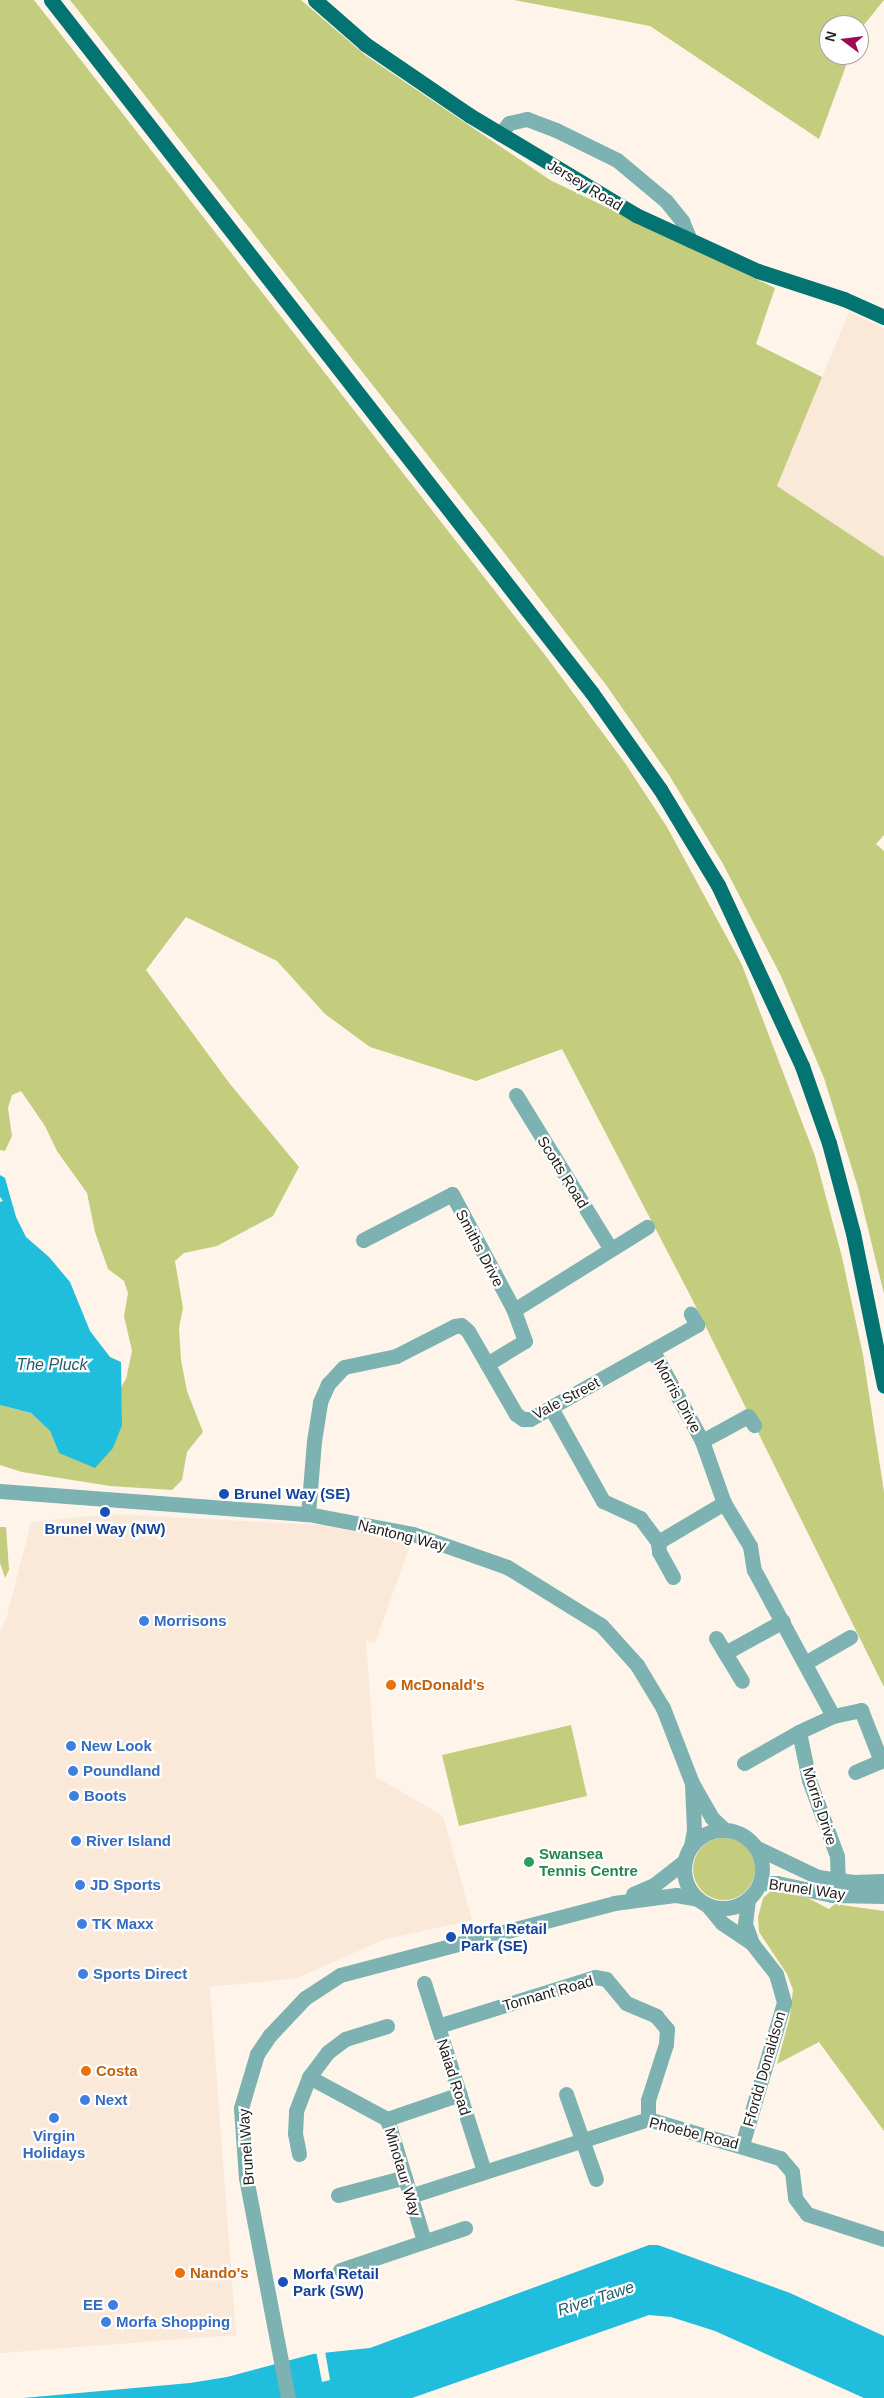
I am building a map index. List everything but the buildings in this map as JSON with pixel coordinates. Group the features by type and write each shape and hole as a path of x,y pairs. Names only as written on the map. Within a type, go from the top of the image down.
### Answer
{"main road":[{"path":"51,0 592,693 660,789 708,869 759,970 802,1066 829,1143 853,1233 884,1386"},
{"name":"Jersey Road","path":"315,0 365,44 500,134 636,215 758,271 844,299 884,317"}],"street":[{"path":"500,134 509,123 527,119 556,130 617,160 666,201 682,221 690,240"},
{"name":"Scotts Road","path":"516,1095 610,1248"},
{"name":"Smiths Drive","path":"363,1240 452,1194 514,1310"},
{"path":"487,1364 525,1341 514,1310 610,1248 647,1227"},
{"name":"Vale Street","path":"308,1514 314,1441 320,1402 336,1373 344,1367 396,1356 455,1326 461,1325 468,1331 516,1414 523,1419 551,1408 696,1325 691,1314"},
{"name":"Morris Drive","path":"653,1351 702,1441 724,1503 750,1546 754,1570 833,1716"},
{"path":"551,1408 603,1501 640,1518 658,1542 659,1552 673,1577"},
{"name":"Morris Drive","path":"702,1441 748,1416 754,1425"},
{"name":"Nantong Way","path":"0,1491 308,1514 413,1534 508,1567 601,1624 651,1684 663,1708 692,1784 712,1818 724,1829"},
{"path":"658,1542 724,1503"},
{"path":"725,1653 783,1621"},
{"path":"805,1663 850,1637"},
{"path":"716,1638 742,1681"},
{"path":"744,1763 799,1732 833,1716 861,1710 880,1761 855,1772"},
{"name":"Morris Drive","path":"799,1732 810,1780 837,1856 838,1881"},
{"name":"Nantong Way","path":"691,1846 694,1822 692,1784"},
{"path":"724,1829 742,1835 757,1848 762,1871 760,1883 748,1900 728,1908 702,1902 686,1882 684,1861 691,1846 711,1831 724,1829"},
{"name":"Brunel Way","path":"757,1848 803,1873 838,1881 884,1881"},
{"name":"Brunel Way","path":"614,1903 654,1885 684,1861"},
{"name":"Brunel Way","path":"760,1883 777,1883 832,1895 884,1896"},
{"name":"Brunel Way","path":"288,2398 278,2334 246,2178 241,2108 257,2054 270,2035 305,1998 340,1975 614,1903 676,1895 702,1902"},
{"name":"Ffordd Donaldson","path":"742,2145 784,2002 776,1974 752,1943 745,1924 748,1900"},
{"name":"Ffordd Donaldson","path":"702,1902 722,1923 752,1943"},
{"name":"Tonnant Road","path":"438,2026 595,1978 606,1979 626,2003 656,2016 667,2029 666,2044 648,2100 648,2119"},
{"name":"Naiad Road","path":"424,1983 484,2171"},
{"path":"299,2154 295,2133 296,2111 309,2077 328,2052 345,2039 387,2026"},
{"path":"309,2077 387,2119"},
{"name":"Minotaur Way","path":"424,2241 387,2119 460,2094"},
{"path":"566,2094 596,2178"},
{"name":"Phoebe Road","path":"410,2196 581,2139 648,2119 742,2145 780,2158 788,2165 794,2179 795,2198 807,2214 884,2239"},
{"path":"338,2195 405,2177"},
{"path":"340,2270 465,2228"}],"shaded area":[{"path":"849,312 884,328 884,557 777,486"},
{"path":"110,1514 320,1525 411,1543 375,1643 366,1640 376,1777 443,1816 472,1920 383,1940 297,1978 210,1987 236,2335 0,2353 0,1631 7,1616 31,1522"}],"green space":[{"path":"0,0 34,0 548,659 625,763 667,827 742,965 815,1156 842,1257 863,1355 884,1492 884,1687 691,1297 562,1049 476,1081 370,1047 325,1014 277,961 186,917 146,970 230,1084 299,1167 273,1216 217,1246 184,1253 175,1261 183,1308 179,1328 181,1360 187,1391 203,1432 187,1452 182,1480 172,1490 110,1486 22,1472 0,1465 0,1405 31,1413 50,1431 59,1453 122,1425 121,1387 126,1379 132,1351 124,1316 128,1293 124,1281 108,1269 95,1232 87,1193 57,1151 45,1126 21,1091 12,1095 8,1108 12,1136 5,1151 0,1150"},
{"path":"70,0 301,0 365,55 550,180 775,288 756,344 822,377 777,486 884,557 884,835 876,844 884,851 884,1294 858,1188 824,1078 781,976 723,864 669,775 606,685 492,537"},
{"path":"514,0 884,0 869,19 869,15 819,15 819,65 846,65 819,139 650,26"},
{"path":"0,1527 6,1527 9,1570 5,1578 0,1563"},
{"path":"571,1725 587,1796 459,1826 442,1755"},
{"path":"724,1838 736,1841 746,1847 752,1857 755,1869 752,1881 746,1891 736,1897 724,1900 712,1897 702,1891 696,1881 693,1869 696,1857 702,1847 712,1841"},
{"path":"772,1890 808,1898 829,1909 835,1904 884,1911 884,2131 819,2042 777,2064 790,2016 793,1990 787,1974 759,1932 758,1917 763,1898"}],"water":[{"name":"The Pluck","path":"0,1175 5,1178 16,1217 26,1237 49,1257 70,1282 90,1331 110,1357 121,1362 122,1425 113,1448 95,1468 59,1453 50,1431 31,1413 0,1405 0,1202 3,1201 0,1197"},
{"name":"River Tawe","path":"649,2245 658,2245 790,2293 884,2336 884,2398 864,2398 715,2331 671,2317 649,2315 412,2398 23,2398 190,2383 227,2377 313,2354 370,2348"}],"pier":[{"path":"316,2351 325,2351 330,2380 322,2382"}],"place":[{"name":"Brunel Way (SE)","path":"224,1494"},
{"name":"Brunel Way (NW)","path":"105,1512"},
{"name":"Morrisons","path":"144,1621"},
{"name":"McDonald's","path":"391,1685"},
{"name":"New Look","path":"71,1746"},
{"name":"Poundland","path":"73,1771"},
{"name":"Boots","path":"74,1796"},
{"name":"River Island","path":"76,1841"},
{"name":"Swansea Tennis Centre","path":"529,1862"},
{"name":"JD Sports","path":"80,1885"},
{"name":"TK Maxx","path":"82,1924"},
{"name":"Morfa Retail Park (SE)","path":"451,1937"},
{"name":"Sports Direct","path":"83,1974"},
{"name":"Costa","path":"86,2071"},
{"name":"Next","path":"85,2100"},
{"name":"Virgin Holidays","path":"54,2118"},
{"name":"Nando's","path":"180,2273"},
{"name":"Morfa Retail Park (SW)","path":"283,2282"},
{"name":"EE","path":"113,2305"},
{"name":"Morfa Shopping","path":"106,2322"}]}
